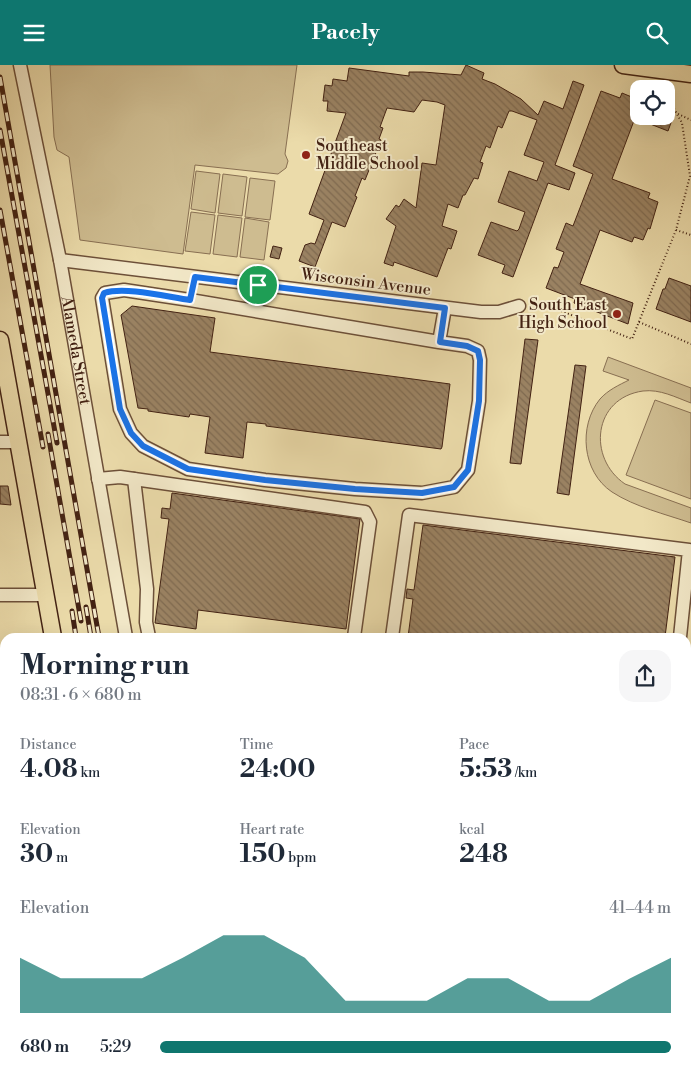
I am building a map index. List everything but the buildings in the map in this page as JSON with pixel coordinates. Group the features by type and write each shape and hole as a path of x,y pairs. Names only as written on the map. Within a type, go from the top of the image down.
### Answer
{"main road":[{"path":"623,65 691,74"},
{"path":"0,340 5,401 18,443 52,633"}],"street":[{"name":"Alameda Street","path":"20,65 60,259 125,633"},
{"name":"Wisconsin Avenue","path":"60,259 481,313 499,312 518,306"},
{"path":"190,300 195,277"},
{"path":"124,290 440,342 467,346 478,351 480,360 479,401 468,470 454,487 422,493 355,489 265,480 188,469 143,446 131,433 120,409 102,298 104,293 124,290"},
{"path":"440,342 445,308"},
{"path":"0,443 18,443"},
{"path":"98,479 120,477 365,511 370,522 355,633"},
{"path":"134,479 147,589 146,622 148,633"},
{"path":"393,633 409,515 689,551 680,633"},
{"path":"0,595 45,595"}],"path":[{"path":"518,306 546,305 632,339 676,230 690,176 682,123 675,110"},
{"path":"678,114 691,120"},
{"path":"676,230 691,235"},
{"path":"639,322 691,344"}],"shaded area":[{"path":"50,65 297,65 285,154 288,161 286,168 278,174 195,165 183,254 80,240 69,157 57,150 54,137"},
{"path":"196,171 220,174 215,213 191,209"},
{"path":"223,174 247,177 242,216 218,213"},
{"path":"250,178 275,181 270,220 245,217"},
{"path":"191,212 215,215 210,254 185,251"},
{"path":"218,215 242,218 237,257 213,254"},
{"path":"245,218 269,222 264,260 240,257"},
{"path":"608,357 691,388 691,403 655,391 643,391 626,396 614,405 605,417 601,430 601,445 605,459 613,473 625,484 691,508 691,523 630,502 612,492 594,473 586,448 588,422 600,399 610,390 629,380 603,371"},
{"path":"655,400 691,413 691,499 626,475"}],"railway":[{"path":"0,77 98,633"},
{"path":"0,130 57,443"},
{"path":"0,210 43,447"},
{"path":"48,434 81,621"},
{"path":"86,607 90,633"},
{"path":"72,611 75,633"}],"place":[{"name":"Southeast Middle School","path":"306,155"},
{"name":"South East High School","path":"617,314"}],"route":[{"path":"195,277 258,285 445,308 440,342 467,346 478,351 480,360 479,401 468,470 454,487 422,493 355,489 265,480 188,469 143,446 131,433 120,409 102,298 104,293 124,290 190,300 195,277"}]}
